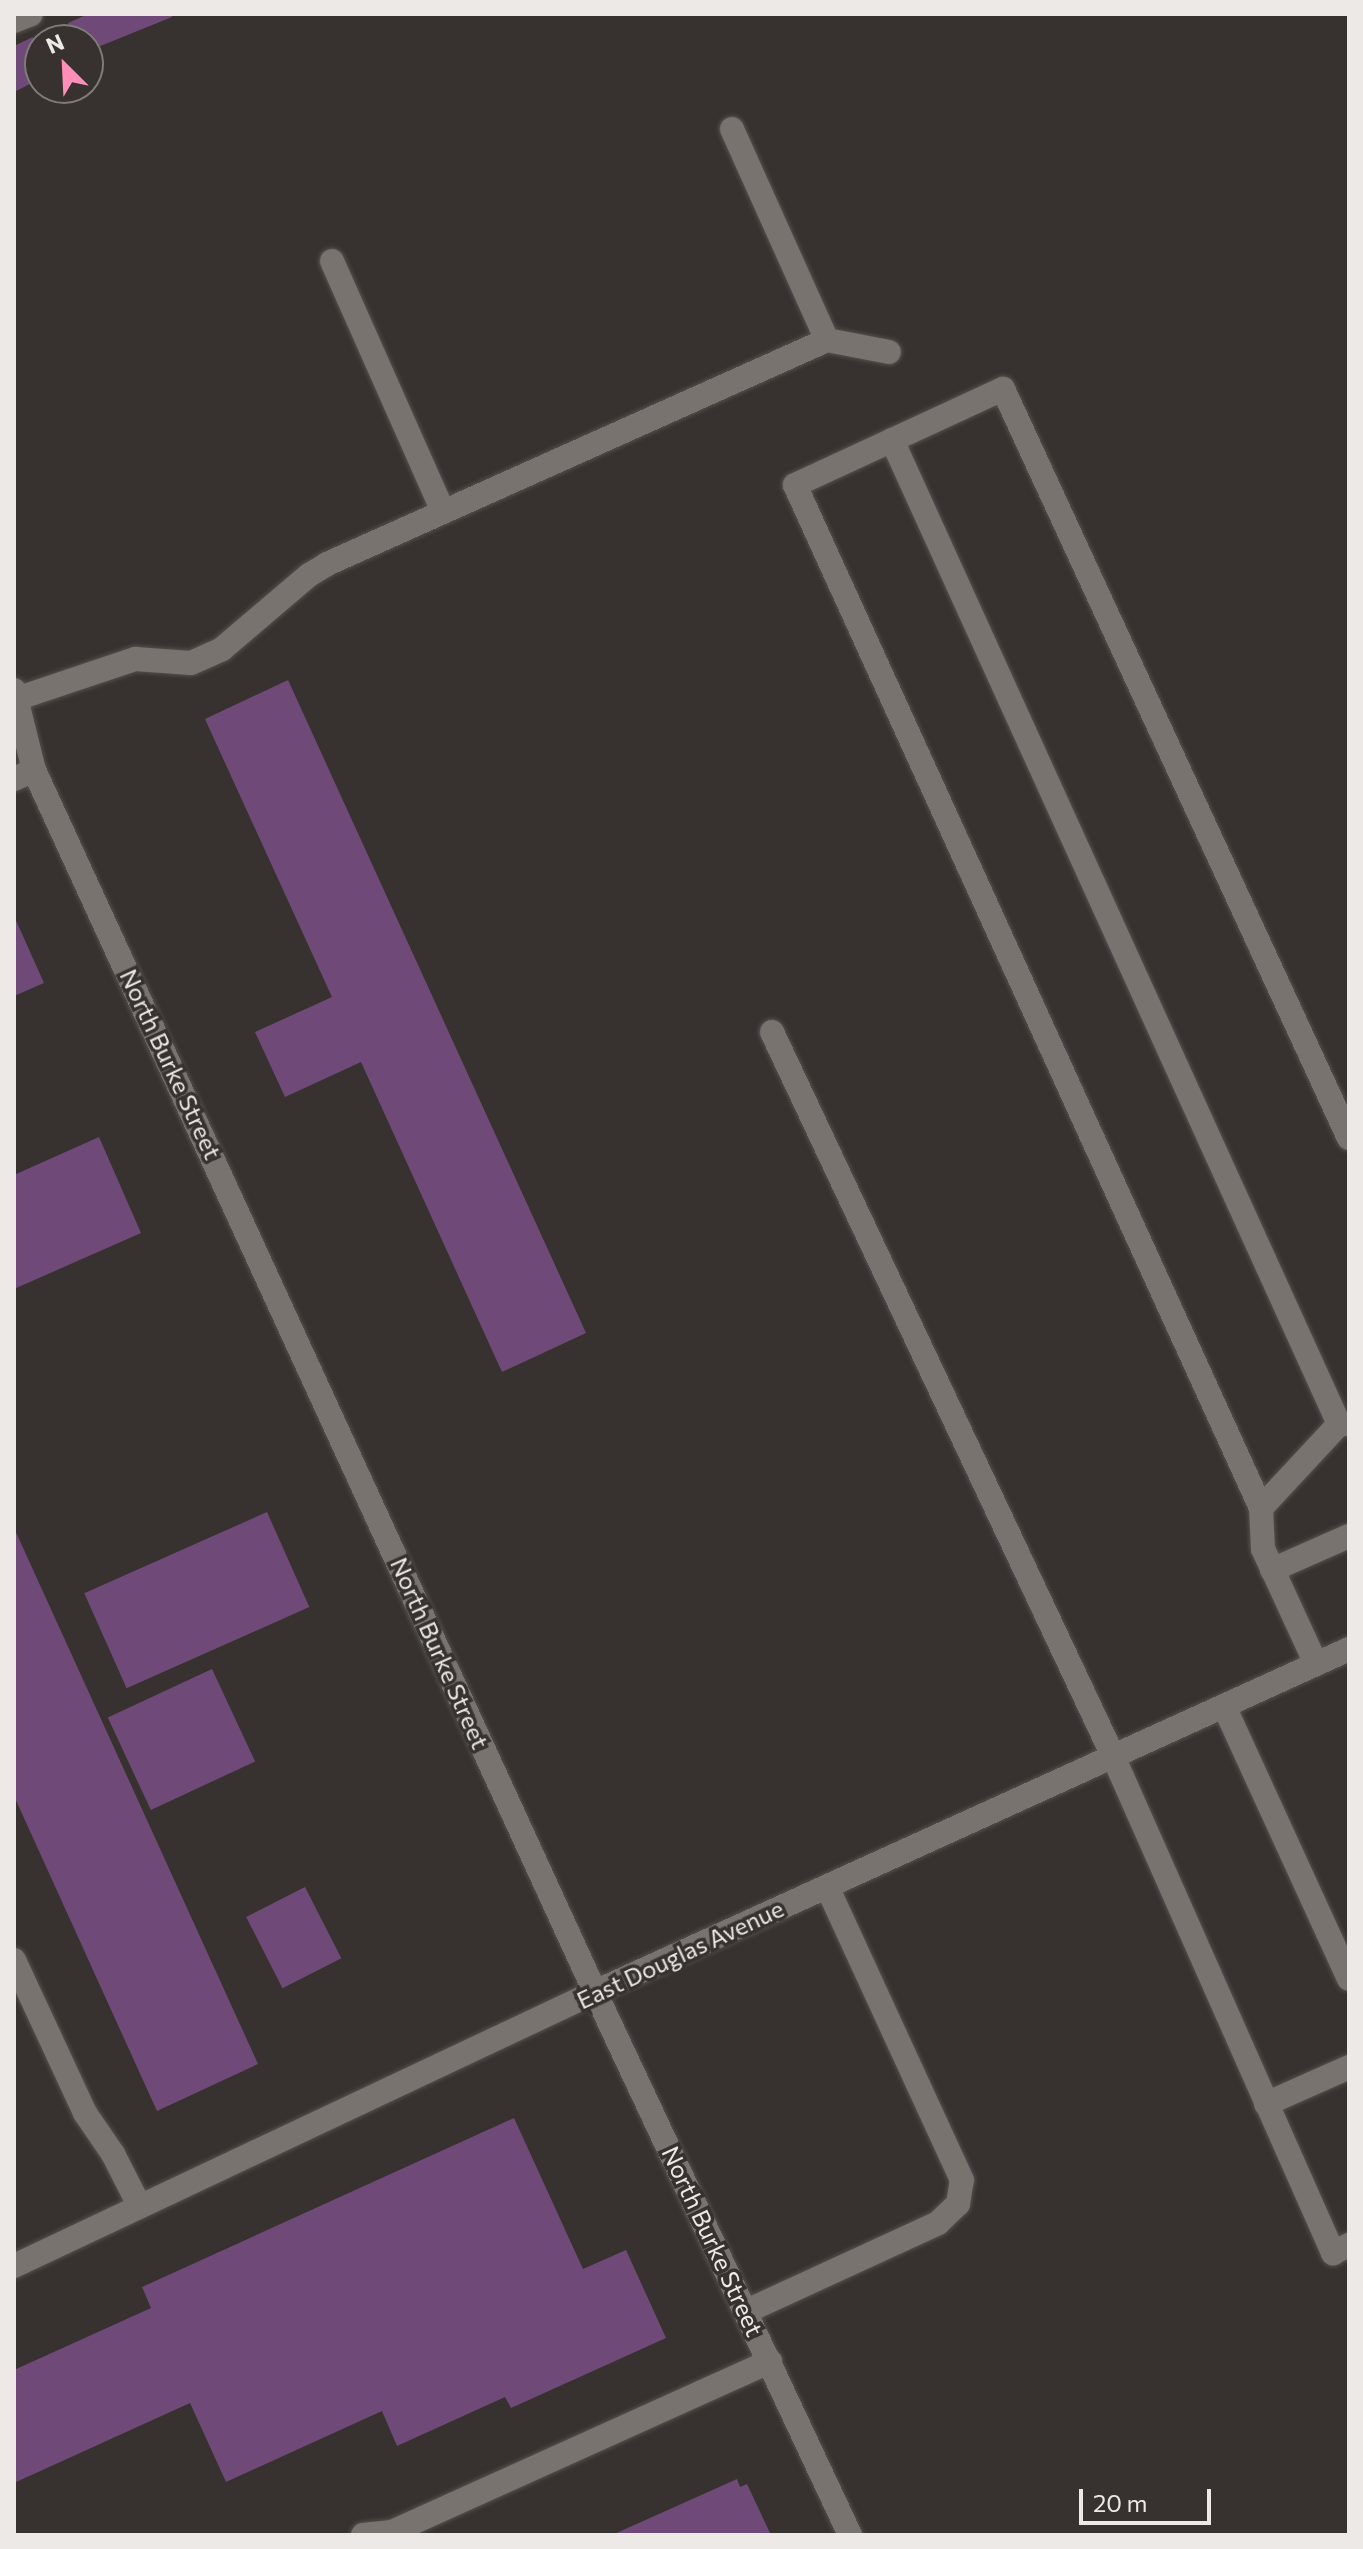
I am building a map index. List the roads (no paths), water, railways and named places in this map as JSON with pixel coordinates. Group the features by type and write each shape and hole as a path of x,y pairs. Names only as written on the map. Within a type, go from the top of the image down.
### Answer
{"street":[{"path":"14,21 31,14"},
{"path":"732,129 827,340"},
{"path":"332,261 443,512"},
{"path":"15,694 135,659 191,663 222,649 309,575 827,340 889,352"},
{"path":"1316,1664 1263,1549 1261,1508 795,485 1003,389 1349,1138"},
{"path":"892,440 1344,1424 1261,1508"},
{"name":"North Burke Street","path":"15,694 24,774 850,2535"},
{"path":"772,1032 1113,1756 1333,2253 1349,2245"},
{"path":"1272,1570 1349,1536"},
{"name":"East Douglas Avenue","path":"14,2266 595,1992 1349,1649"},
{"path":"1224,1706 1349,1979"},
{"path":"747,2311 938,2223 958,2204 962,2180 827,1887"},
{"path":"14,1960 85,2113 113,2154 140,2207"},
{"path":"1266,2104 1349,2067"},
{"path":"363,2535 392,2532 770,2361"}]}
